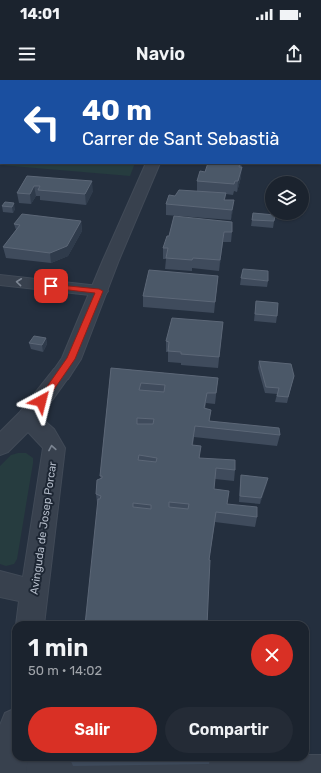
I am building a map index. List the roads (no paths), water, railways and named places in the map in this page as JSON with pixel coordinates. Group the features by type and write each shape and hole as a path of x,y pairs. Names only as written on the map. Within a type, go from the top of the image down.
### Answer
{"street":[{"path":"0,446 27,419 62,374 71,359 154,164"},
{"path":"0,280 99,291"},
{"name":"Avinguda de Josep Porcar","path":"27,419 41,429 51,440 54,448 30,621"},
{"path":"0,584 34,592"},
{"path":"12,751 9,771 72,773 321,772"}]}
